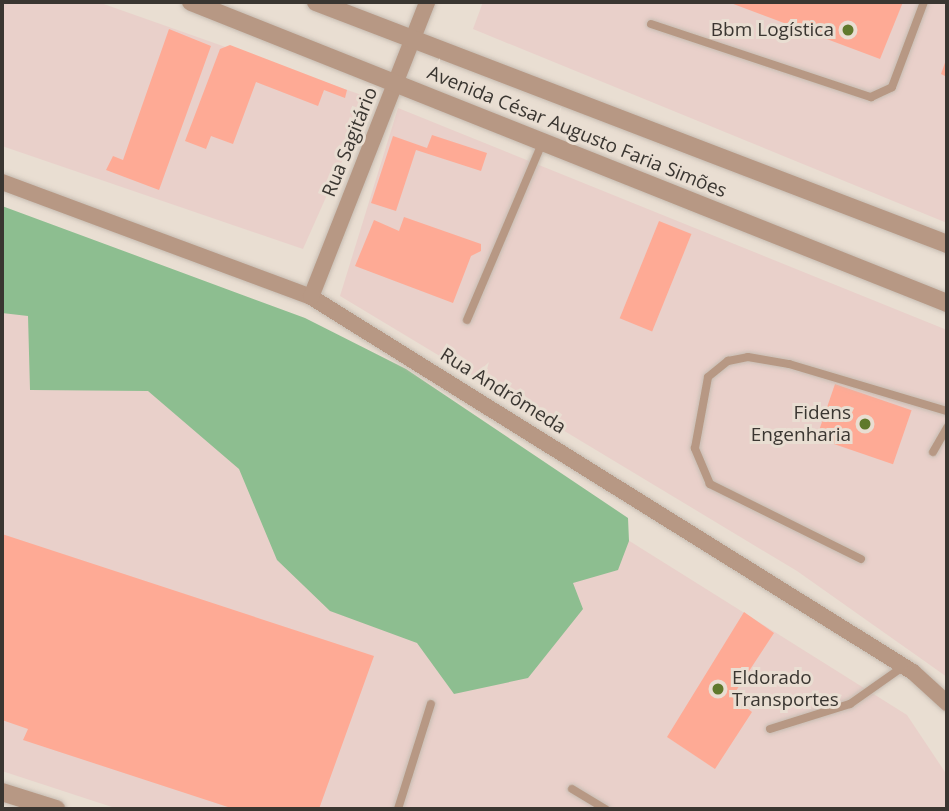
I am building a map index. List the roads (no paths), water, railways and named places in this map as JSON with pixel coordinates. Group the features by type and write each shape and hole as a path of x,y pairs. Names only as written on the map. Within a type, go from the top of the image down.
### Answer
{"street":[{"name":"Avenida César Augusto Faria Simões","path":"191,2 947,303"},
{"name":"Avenida César Augusto Faria Simões","path":"316,2 947,244"},
{"name":"Rua Sagitário","path":"311,297 426,2"},
{"name":"Rua Andrômeda","path":"2,181 311,297 904,666 947,703"},
{"path":"2,792 54,809"}],"lane":[{"path":"651,24 871,97 892,87 924,2"},
{"path":"467,320 543,141"},
{"path":"861,559 710,484 695,448 708,377 728,361 748,357 789,364 947,411"},
{"path":"933,452 947,428"},
{"path":"770,729 850,704 904,666"},
{"path":"398,809 431,704"},
{"path":"572,789 605,809"}],"place":[{"name":"Bbm Logística","path":"848,30"},
{"name":"Fidens Engenharia","path":"865,424"},
{"name":"Eldorado Transportes","path":"718,689"}]}
